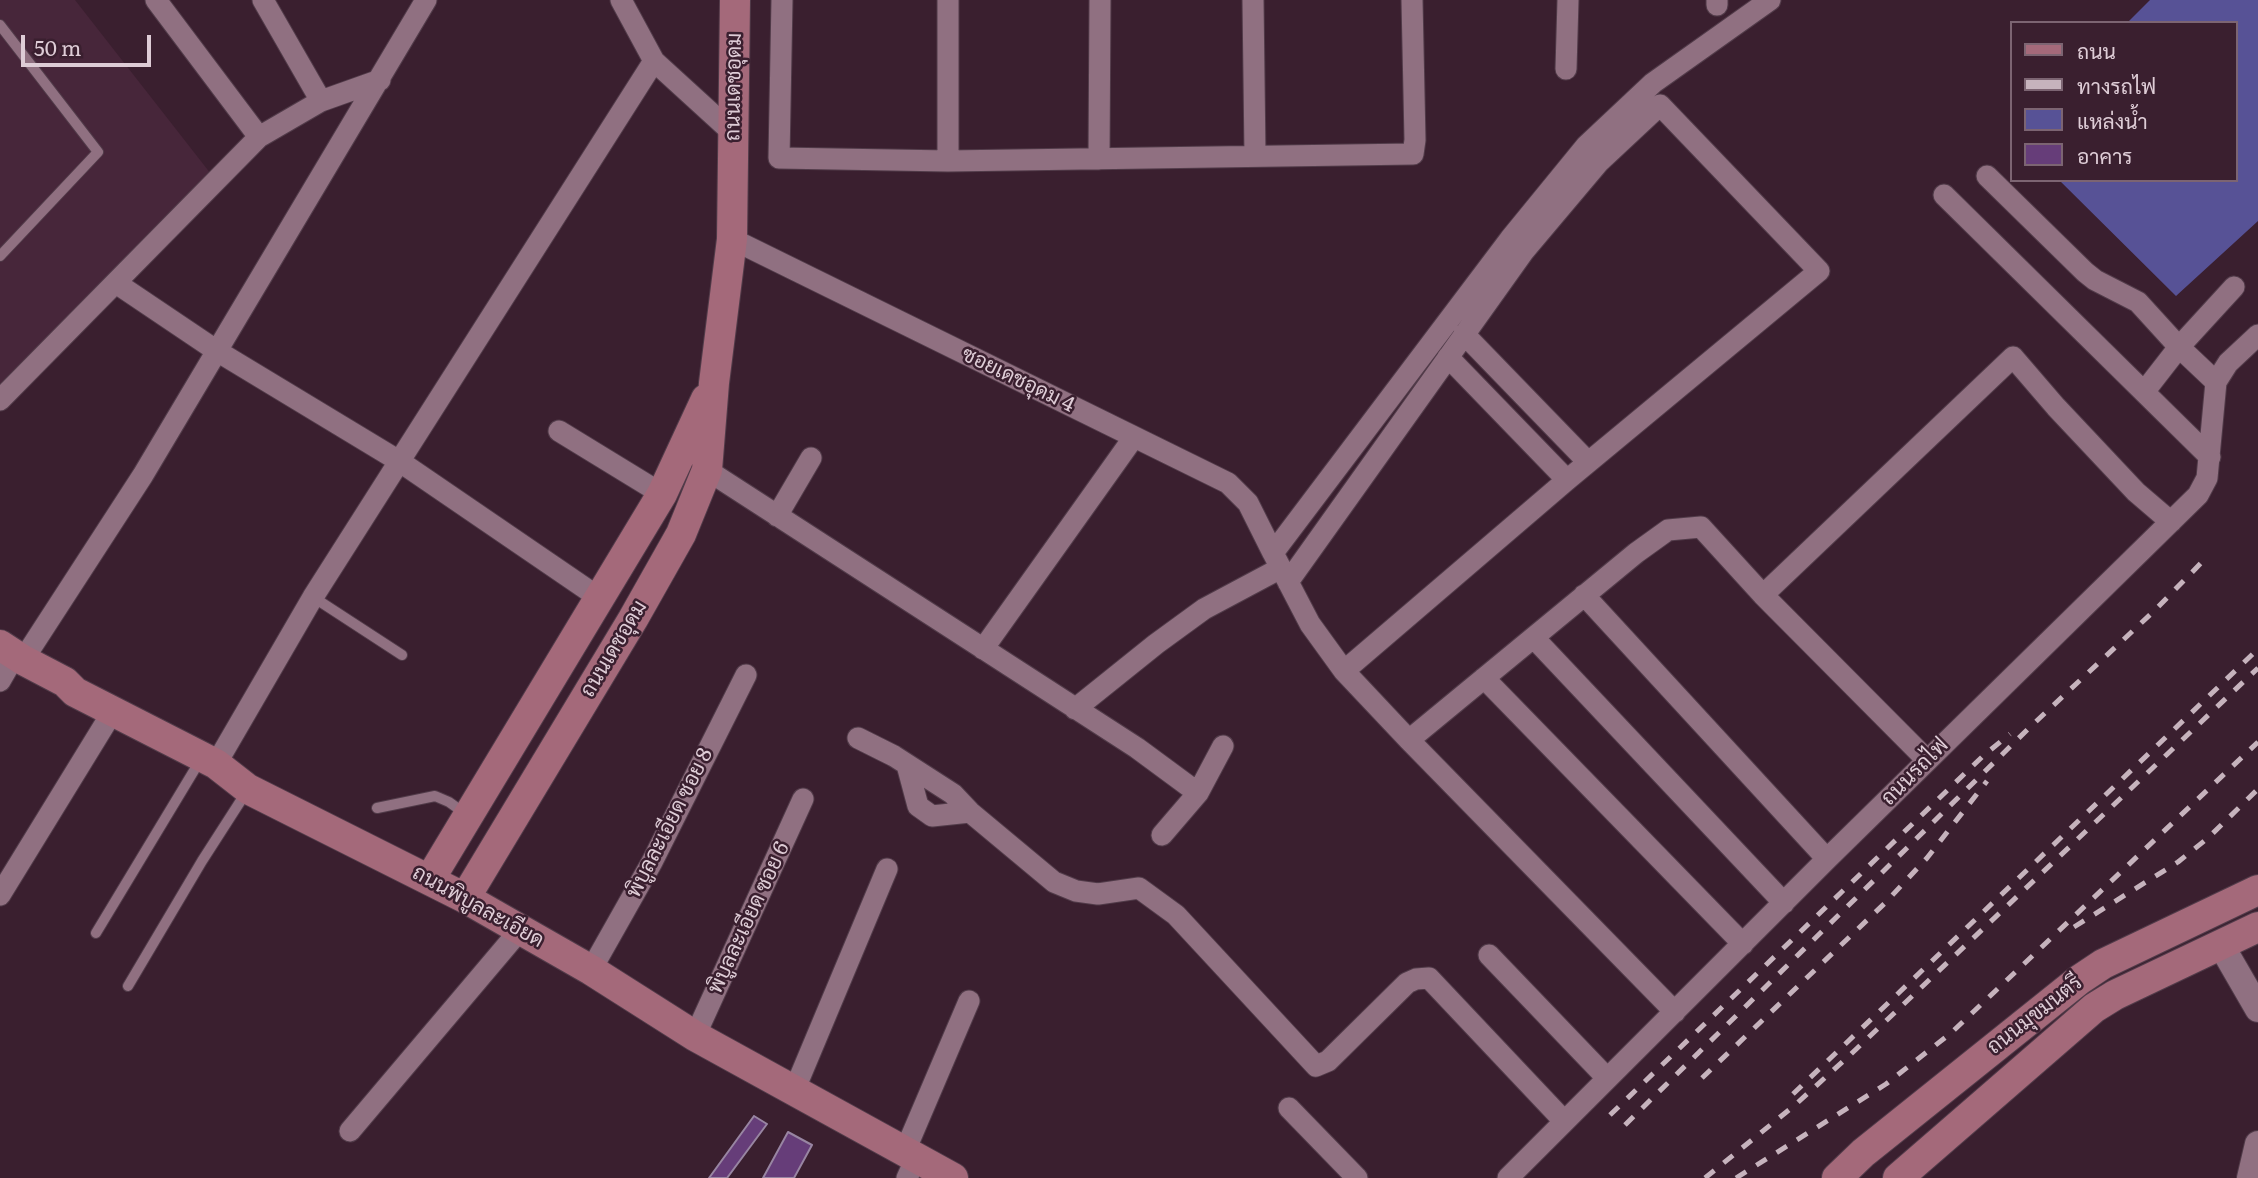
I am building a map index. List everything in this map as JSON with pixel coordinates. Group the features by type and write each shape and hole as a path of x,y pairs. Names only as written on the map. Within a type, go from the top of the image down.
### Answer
{"main road":[{"name":"ถนนเดชอุดม","path":"466,898 681,534 707,470 714,383 732,239 735,0"},
{"name":"ถนนเดชอุดม","path":"430,879 662,494 714,383"},
{"path":"598,597 633,619"},
{"name":"ถนนพิบูลละเอียด","path":"12,653 65,682 75,692 209,760 248,789 466,898 591,970 695,1036 794,1091 909,1163 953,1178"},
{"name":"ถนนมุขมนตรี","path":"1837,1178 1863,1153 2079,980 2103,964 2258,890"},
{"path":"2196,921 2221,945"},
{"name":"ถนนมุขมนตรี","path":"1898,1178 2094,1008 2115,995 2258,927"},
{"path":"1863,1153 1884,1178"}],"street":[{"path":"156,0 259,137"},
{"path":"263,0 321,101"},
{"path":"0,681 12,653 143,475 426,0"},
{"path":"621,0 654,61 734,134"},
{"path":"782,0 779,158 948,161 1413,154 1412,0"},
{"path":"948,0 948,161"},
{"path":"1099,159 1100,0"},
{"path":"1253,0 1255,155"},
{"path":"1566,69 1567,0"},
{"path":"1280,568 1510,239 1586,146 1653,83 1770,0"},
{"path":"209,760 654,61"},
{"path":"0,400 259,137 321,101 380,80"},
{"path":"1075,709 1204,609 1280,568 1448,357 1524,251 1599,162 1660,105 1819,271 1588,462 1344,671"},
{"path":"1987,176 2085,272 2138,302 2216,382 2228,363 2258,335"},
{"path":"1944,194 2210,457"},
{"name":"ซอยเดชอุดม 4","path":"732,239 1228,483 1248,503 1310,624 1344,671 1675,1012"},
{"path":"116,284 218,351 399,461 598,597"},
{"path":"2144,392 2179,346 2234,287"},
{"path":"1464,334 1588,462"},
{"path":"1448,357 1567,480"},
{"path":"1763,595 2013,357 2136,492 2171,522"},
{"name":"ถนนรถไฟ","path":"1508,1178 1927,760 2198,495 2207,478 2216,382"},
{"path":"559,431 662,494"},
{"path":"983,649 1134,437"},
{"path":"778,516 811,458"},
{"path":"707,470 1137,748 1198,793"},
{"path":"1409,740 1636,553 1668,530 1701,527 1763,595 1927,760"},
{"path":"1584,596 1827,859"},
{"path":"1534,638 1784,903"},
{"name":"พิบูลละเอียด ซอย 8","path":"591,970 652,862 746,675"},
{"path":"1484,678 1743,944"},
{"path":"0,895 113,712"},
{"path":"858,738 894,755 953,794 970,812 1054,882 1076,891 1098,894 1139,888 1176,915 1316,1066 1328,1061 1407,983 1429,978 1564,1121"},
{"path":"1162,835 1198,793 1223,746"},
{"path":"907,765 918,806 932,816 970,812"},
{"name":"พิบูลละเอียด ซอย 6","path":"695,1036 803,799"},
{"path":"794,1091 887,869"},
{"path":"350,1131 520,930"},
{"path":"2221,945 2258,1009"},
{"path":"1489,955 1607,1078"},
{"path":"909,1163 969,1001"},
{"path":"1289,1108 1357,1178"},
{"path":"2250,1178 2258,1144"}],"lane":[{"path":"0,25 98,152 0,256"},
{"path":"313,597 402,655"},
{"path":"96,933 209,760"},
{"path":"128,986 248,789"},
{"path":"377,808 435,796 449,802 467,816"}],"shaded area":[{"path":"0,0 75,0 211,174 0,391"}],"water":[{"path":"2150,0 2258,0 2258,221 2176,296 2061,182 2237,182 2237,21 2129,21"}],"building":[{"path":"754,1116 767,1124 727,1178 709,1178"},
{"path":"788,1132 812,1145 794,1178 763,1178"}],"railway":[{"path":"1625,1125 2206,558"},
{"path":"1793,1094 2258,649"},
{"path":"1705,1178 1795,1105 1850,1055 2258,668"},
{"path":"1610,1115 1983,756 2010,734"},
{"path":"1736,1178 1886,1084 1951,1033 2258,742"},
{"path":"1702,1078 1885,903 1927,858 1987,781"},
{"path":"2074,927 2178,862 2208,838 2258,789"}]}
